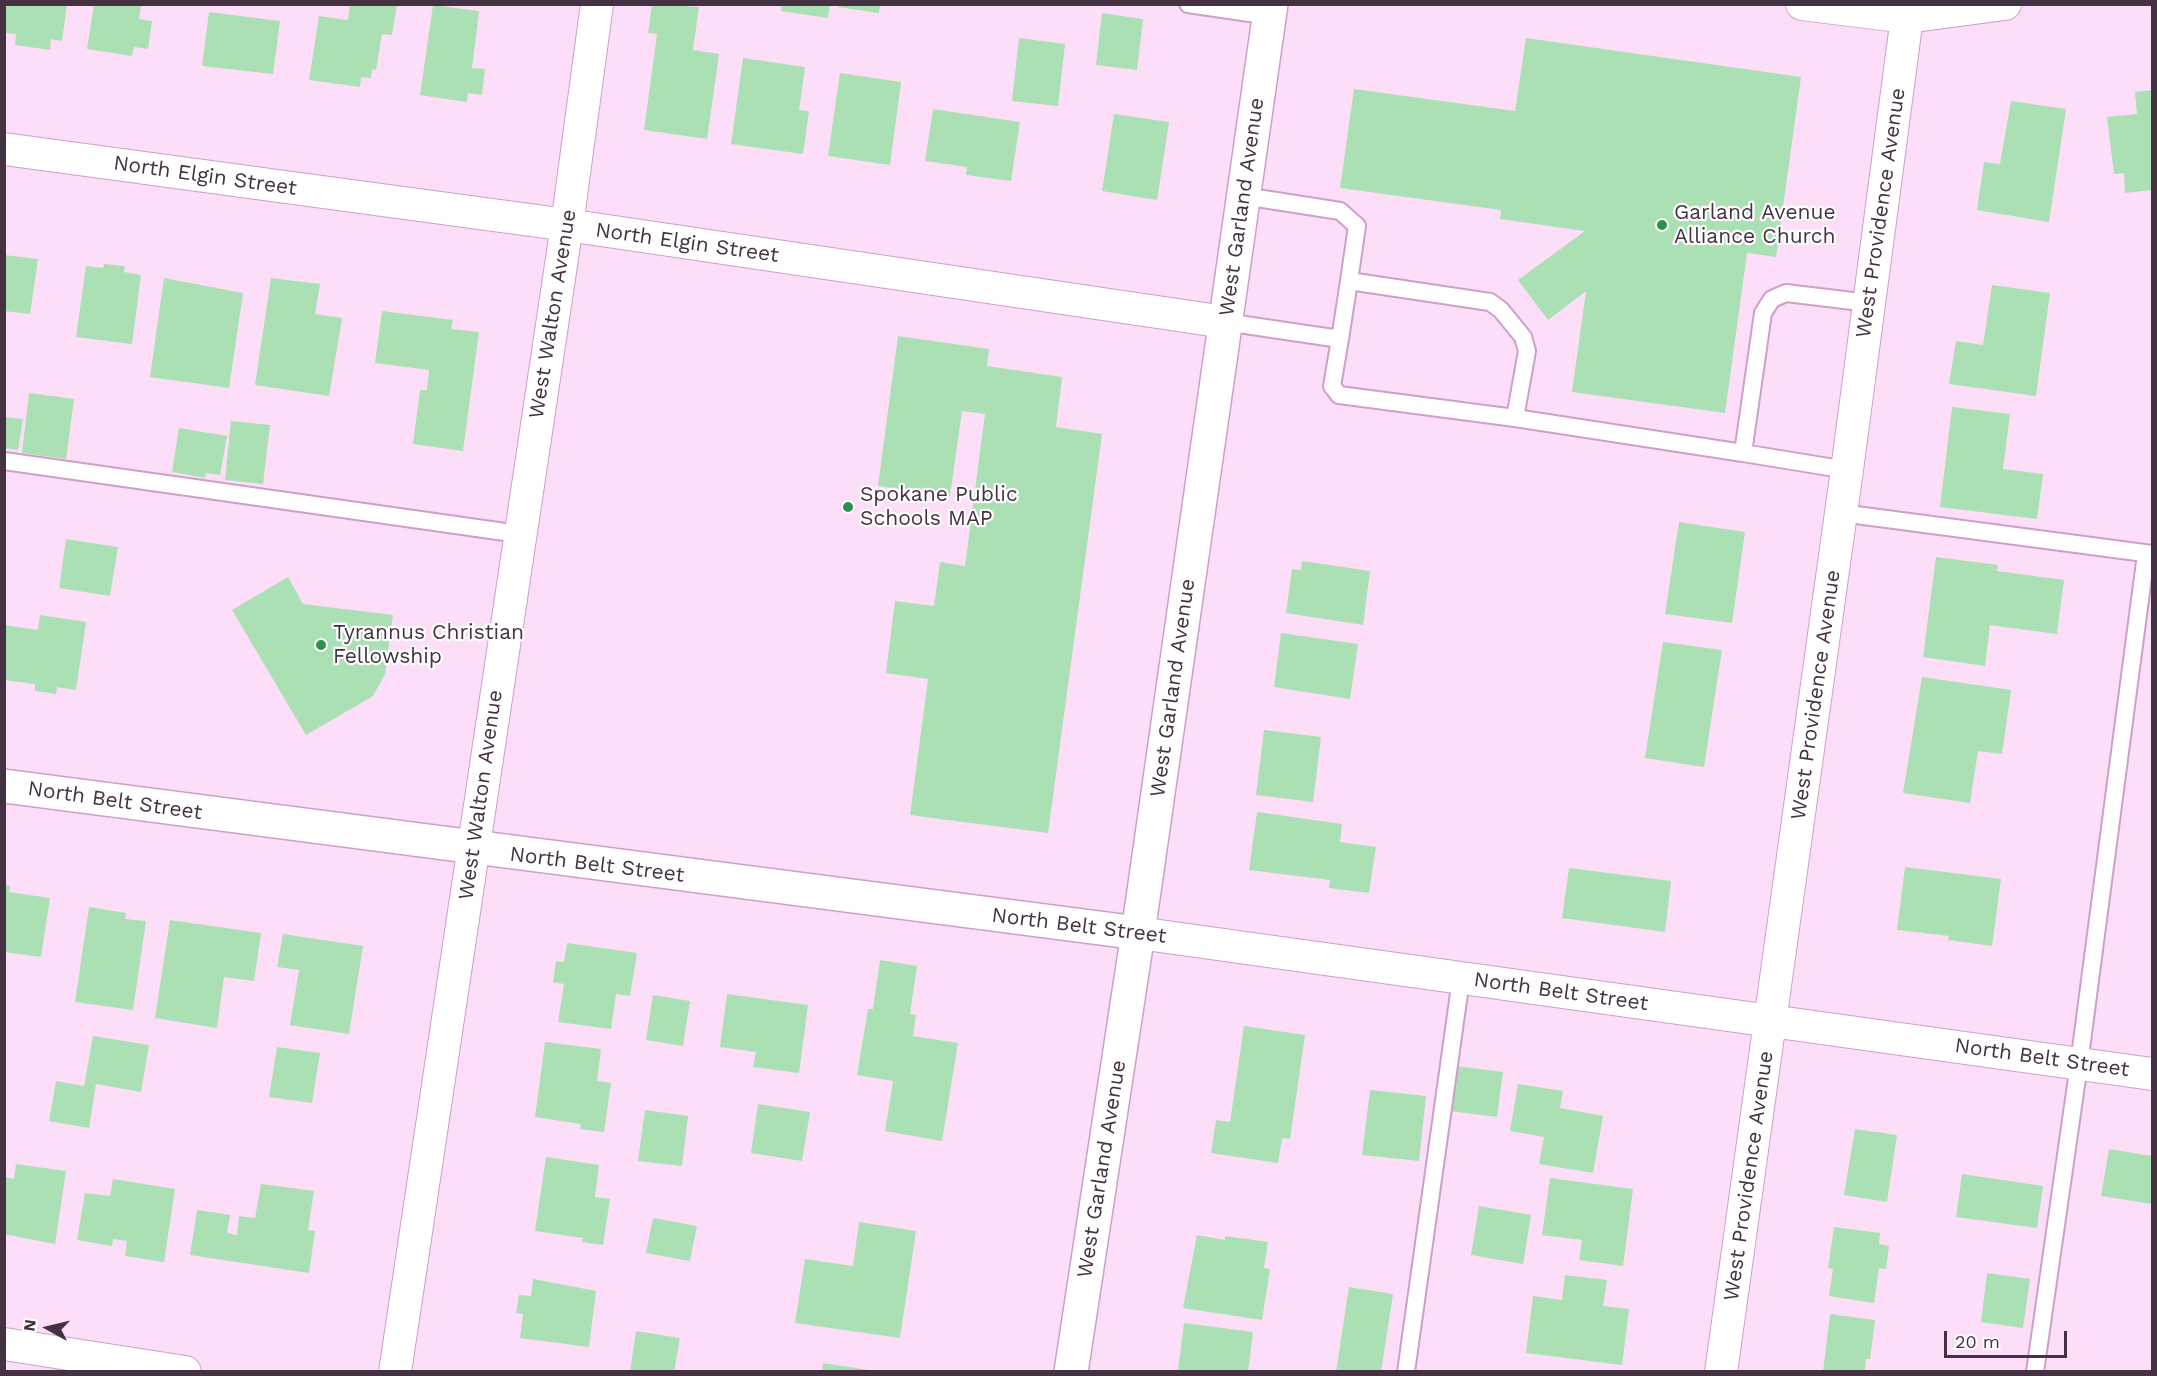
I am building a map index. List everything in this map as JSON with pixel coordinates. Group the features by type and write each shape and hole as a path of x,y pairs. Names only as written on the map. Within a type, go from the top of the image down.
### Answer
{"street":[{"name":"West Walton Avenue","path":"395,1371 567,225 597,4"},
{"path":"1802,4 1898,13 2005,4"},
{"name":"West Garland Avenue","path":"1071,1371 1138,933 1270,10"},
{"name":"West Providence Avenue","path":"1720,1371 1771,1020 1869,303 1898,13"},
{"name":"North Elgin Street","path":"4,149 567,225 1225,322"},
{"name":"North Belt Street","path":"4,786 474,849 1138,933 2152,1074"},
{"path":"4,1344 186,1371"}],"lane":[{"path":"1188,4 1270,10"},
{"path":"1244,196 1340,211 1357,226 1332,386 1339,395 1515,418 1847,470"},
{"path":"1349,280 1490,302 1500,310 1523,337 1527,351 1515,418"},
{"path":"1743,453 1763,313 1772,300 1786,293 1869,303"},
{"path":"1225,322 1340,339"},
{"path":"4,461 519,534"},
{"path":"1841,513 2149,554 2035,1371"},
{"path":"1406,1371 1461,979"}],"building":[{"path":"4,4 67,4 62,41 51,39 50,50 15,45 16,34 4,33"},
{"path":"94,4 141,4 139,19 152,21 148,49 134,47 132,56 87,49"},
{"path":"350,4 397,4 392,35 382,34 376,70 372,69 371,78 361,77 360,87 309,80 319,16 348,20"},
{"path":"652,4 699,7 693,50 719,54 707,139 644,130 657,34 648,33"},
{"path":"782,4 830,4 828,18 781,11"},
{"path":"433,5 479,11 472,68 485,69 482,95 468,93 467,102 420,95"},
{"path":"839,5 880,5 879,13 838,7"},
{"path":"209,12 280,21 273,74 202,66"},
{"path":"1102,13 1143,19 1137,70 1096,65"},
{"path":"1019,38 1065,44 1058,106 1012,101"},
{"name":"Garland Avenue Alliance Church","path":"1526,38 1801,77 1776,257 1747,253 1725,413 1572,392 1586,291 1548,320 1518,280 1585,231 1500,219 1501,210 1340,188 1354,89 1515,111"},
{"path":"743,58 805,67 799,110 809,111 803,154 731,144"},
{"path":"840,73 901,82 890,165 828,156"},
{"path":"2152,90 2152,190 2125,193 2124,173 2114,174 2107,117 2137,114 2135,92"},
{"path":"2011,101 2066,109 2049,222 1977,210 1984,162 2000,164"},
{"path":"933,109 1020,122 1011,181 966,175 967,167 925,161"},
{"path":"1114,114 1169,122 1157,200 1102,191"},
{"path":"4,255 38,259 30,314 4,311"},
{"path":"104,264 125,266 124,272 141,275 132,344 76,337 86,266 103,268"},
{"path":"164,278 243,293 229,388 150,377"},
{"path":"271,278 320,284 315,314 342,318 329,396 255,385"},
{"path":"1992,285 2050,293 2036,396 1949,384 1956,341 1983,345"},
{"path":"382,311 453,320 451,329 479,332 463,451 413,444 420,390 427,390 429,370 375,363"},
{"path":"898,336 989,349 987,366 1062,377 1056,427 1102,434 1048,833 910,815 928,679 886,673 895,601 934,606 940,562 965,566 985,414 962,411 950,496 878,486"},
{"path":"29,393 74,399 66,459 22,453"},
{"path":"1952,407 2010,414 2003,469 2043,474 2037,519 1940,507"},
{"path":"4,417 23,419 18,450 4,448"},
{"path":"231,421 270,425 263,484 225,480"},
{"path":"179,428 227,436 220,475 206,473 205,478 172,472"},
{"path":"1679,522 1745,532 1732,623 1665,614"},
{"path":"66,539 118,547 110,596 59,588"},
{"path":"1936,557 1998,565 1997,571 2064,580 2057,634 1990,625 1985,666 1923,657"},
{"path":"1302,561 1370,571 1363,625 1286,613 1292,569 1301,570"},
{"name":"Tyrannus Christian Fellowship","path":"288,577 303,604 393,615 385,674 373,696 306,735 232,610"},
{"path":"40,615 86,622 76,690 57,687 56,694 35,691 35,684 4,680 4,625 38,630"},
{"path":"1281,633 1358,644 1350,699 1274,687"},
{"path":"1663,642 1722,650 1704,767 1645,758"},
{"path":"1922,677 2011,690 2002,754 1978,751 1970,803 1903,793"},
{"path":"1264,730 1321,737 1313,802 1256,795"},
{"path":"1257,812 1342,824 1340,842 1376,847 1369,893 1329,888 1330,880 1249,870"},
{"path":"1905,867 2001,879 1992,946 1948,940 1949,936 1897,930"},
{"path":"1569,868 1671,881 1665,932 1562,918"},
{"path":"4,885 10,886 9,892 50,898 41,957 4,952"},
{"path":"89,907 126,913 125,919 146,921 133,1010 75,1002"},
{"path":"170,920 261,933 254,981 224,977 217,1028 155,1018"},
{"path":"283,934 363,946 349,1034 290,1025 299,970 277,967"},
{"path":"567,943 637,953 630,996 616,994 611,1029 558,1022 564,984 553,982 556,961 564,962"},
{"path":"880,960 917,966 910,1014 916,1015 913,1036 958,1043 942,1141 885,1131 893,1081 857,1075 868,1009 873,1009"},
{"path":"727,994 808,1005 799,1073 753,1067 756,1052 720,1047"},
{"path":"653,995 690,1001 683,1046 646,1040"},
{"path":"1244,1026 1305,1035 1290,1139 1282,1138 1278,1163 1211,1153 1216,1120 1230,1122"},
{"path":"93,1036 149,1045 141,1092 96,1084 89,1128 49,1121 56,1081 84,1086"},
{"path":"545,1042 601,1049 597,1081 611,1083 604,1132 580,1129 581,1124 535,1117"},
{"path":"277,1047 320,1053 312,1103 269,1097"},
{"path":"1456,1066 1503,1072 1497,1117 1450,1111"},
{"path":"1518,1084 1563,1091 1560,1108 1603,1116 1593,1173 1539,1164 1544,1137 1510,1131"},
{"path":"1370,1090 1426,1096 1419,1161 1362,1155"},
{"path":"758,1104 810,1112 802,1161 751,1153"},
{"path":"645,1110 688,1116 682,1166 638,1161"},
{"path":"1855,1129 1897,1135 1887,1202 1844,1195"},
{"path":"2109,1149 2152,1156 2152,1204 2101,1196"},
{"path":"546,1157 599,1165 595,1197 610,1199 603,1245 582,1242 583,1238 535,1231"},
{"path":"16,1164 66,1171 55,1244 4,1234 4,1177 14,1179"},
{"path":"1962,1174 2043,1186 2037,1228 1956,1217"},
{"path":"1550,1178 1633,1189 1623,1266 1579,1260 1582,1240 1542,1235"},
{"path":"113,1179 175,1189 164,1262 125,1256 127,1241 113,1239 112,1246 77,1240 85,1193 110,1196"},
{"path":"261,1184 314,1191 308,1230 315,1231 309,1273 190,1255 197,1210 230,1215 227,1233 237,1235 239,1216 255,1218"},
{"path":"1479,1206 1531,1215 1523,1264 1471,1255"},
{"path":"653,1218 697,1226 690,1261 646,1253"},
{"path":"859,1222 916,1231 900,1338 795,1323 805,1259 853,1266"},
{"path":"1834,1227 1880,1233 1879,1244 1889,1246 1886,1269 1879,1268 1874,1303 1829,1296 1833,1269 1828,1268"},
{"path":"1197,1235 1225,1240 1225,1236 1268,1242 1264,1268 1270,1269 1262,1320 1183,1308"},
{"path":"1987,1273 2030,1279 2023,1328 1981,1322"},
{"path":"1565,1275 1607,1280 1603,1306 1629,1309 1622,1365 1526,1353 1533,1296 1562,1300"},
{"path":"533,1279 596,1291 589,1347 520,1338 523,1314 516,1313 519,1295 531,1296"},
{"path":"1349,1287 1393,1294 1381,1372 1336,1372"},
{"path":"1830,1314 1875,1320 1870,1359 1866,1359 1865,1372 1823,1372"},
{"path":"1184,1323 1253,1332 1248,1372 1178,1370"},
{"path":"636,1331 680,1338 674,1372 630,1372"},
{"path":"823,1363 869,1370 869,1372 822,1372"}],"place":[{"name":"Garland Avenue Alliance Church","path":"1662,225"},
{"name":"Spokane Public Schools MAP","path":"848,507"},
{"name":"Tyrannus Christian Fellowship","path":"321,645"}]}
